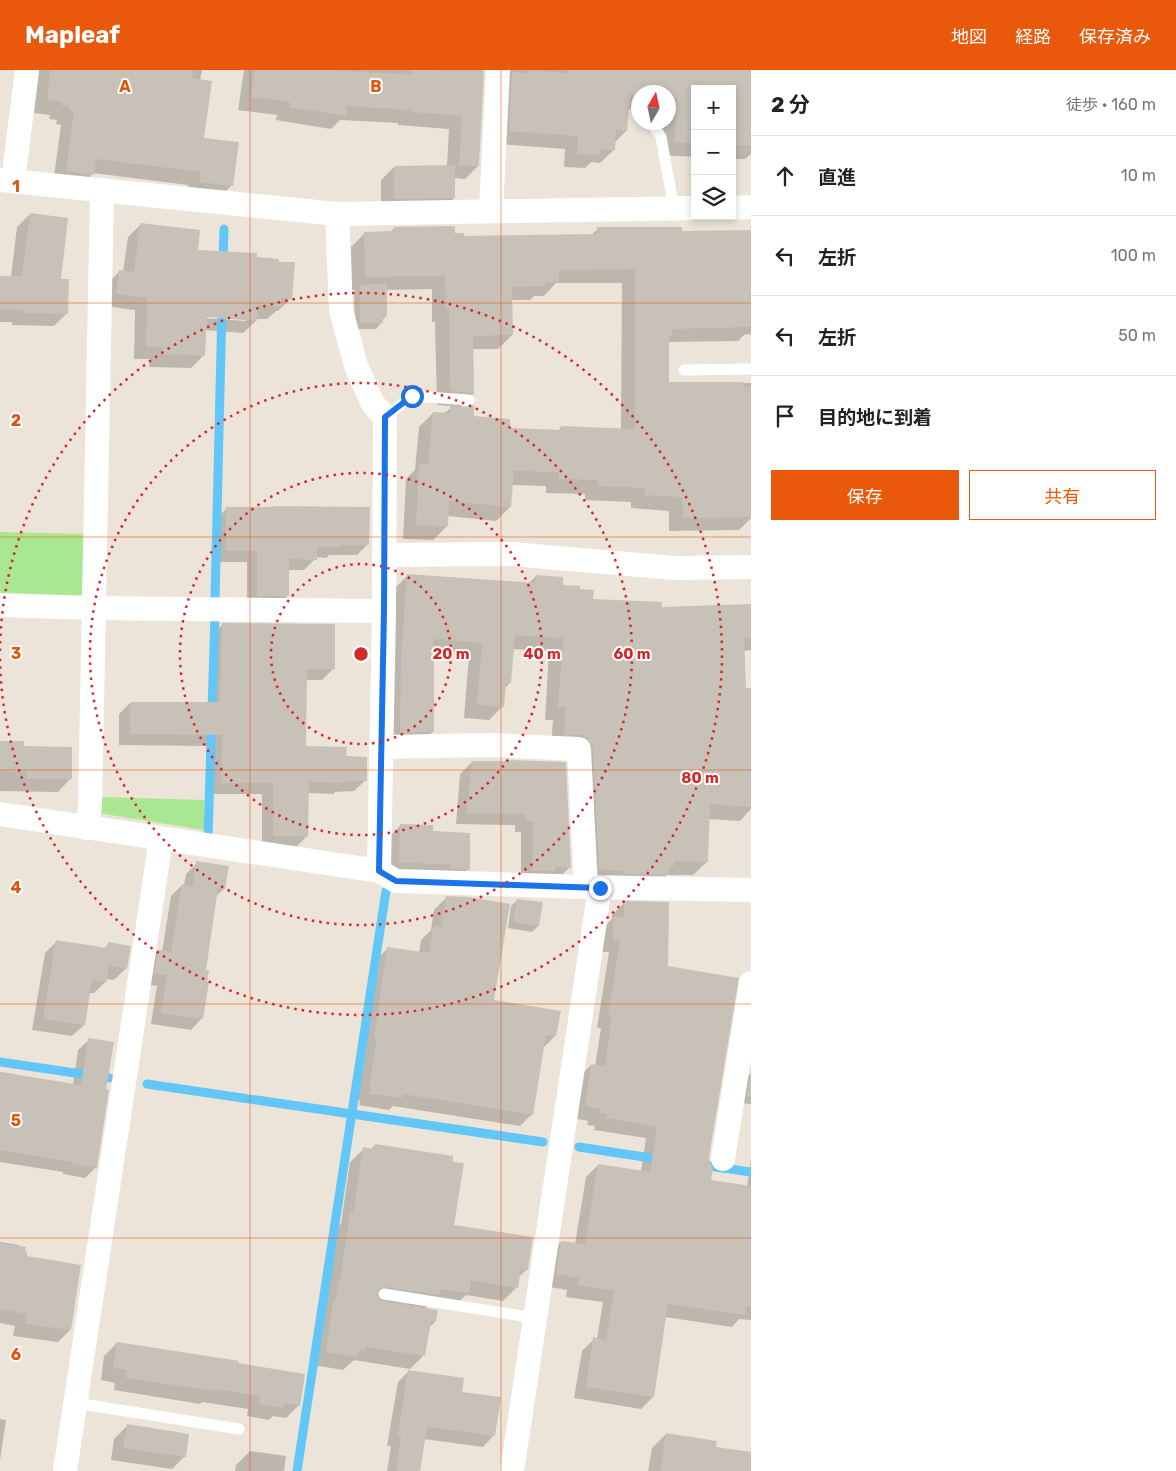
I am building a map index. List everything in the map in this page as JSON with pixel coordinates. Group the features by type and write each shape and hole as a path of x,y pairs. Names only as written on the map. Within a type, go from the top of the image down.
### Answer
{"street":[{"path":"27,70 6,180 337,214 684,208"},
{"path":"491,211 498,70"},
{"path":"87,828 90,808 95,608 102,190"},
{"path":"736,208 751,208"},
{"path":"337,214 341,310 356,366 373,404 385,417 384,610 379,871"},
{"path":"384,555 512,554 674,568 751,567"},
{"path":"0,605 95,608 384,610"},
{"path":"382,746 493,745 579,749 593,888 535,1318 512,1471"},
{"path":"0,814 379,871 396,881 593,888 751,890"},
{"path":"65,1471 161,839"},
{"path":"723,1159 751,983"}],"lane":[{"path":"656,130 661,137 684,208"},
{"path":"684,370 751,368"},
{"path":"385,417 412,396 469,400"},
{"path":"384,1294 535,1318"},
{"path":"76,1403 239,1429"}],"green space":[{"path":"0,532 84,534 82,594 77,600 0,598"},
{"path":"99,797 204,800 204,830 98,813"}],"building":[{"path":"50,70 193,70 192,78 212,81 204,138 239,142 233,186 199,182 201,172 96,159 94,175 66,171 74,111 69,111 70,107 62,106 62,102 47,100"},
{"path":"255,70 333,70 413,75 413,70 484,71 479,166 459,165 462,116 411,112 411,110 347,106 346,116 289,107 290,102 251,97"},
{"path":"530,70 568,73 568,70 751,70 751,146 736,145 736,85 691,85 691,143 674,142 676,130 676,85 631,85 627,131 616,130 615,150 600,149 600,155 577,154 578,136 509,131 512,72 530,73"},
{"path":"455,165 455,198 394,199 394,166"},
{"path":"30,213 68,218 61,279 69,279 68,314 24,313 24,310 0,309 0,276 22,276"},
{"path":"140,223 200,230 198,250 257,253 257,257 279,259 279,262 295,262 292,299 281,298 281,307 258,305 257,321 207,317 205,356 162,354 162,347 146,347 147,298 116,294 119,270 134,272"},
{"path":"455,226 455,233 464,233 464,236 597,234 597,227 682,227 682,231 751,230 751,327 672,329 672,335 669,335 669,382 743,382 743,387 751,387 751,517 683,518 682,497 644,495 645,488 598,486 598,480 559,479 559,472 514,471 511,507 449,501 448,526 416,525 419,464 428,464 433,412 450,413 450,406 468,407 474,405 474,416 510,419 510,428 561,430 561,426 635,429 635,269 559,270 559,282 545,282 545,286 512,287 513,335 473,336 474,395 450,391 449,309 446,309 445,276 365,277 364,232 394,231 394,227"},
{"path":"387,284 387,316 383,317 383,323 360,323 360,285"},
{"path":"226,507 370,507 369,545 317,547 317,560 289,559 289,596 257,596 257,551 226,551"},
{"path":"407,574 535,583 536,575 563,577 563,585 580,586 580,589 594,590 593,599 662,602 662,607 751,604 751,638 744,638 746,688 751,688 751,807 710,804 708,862 674,861 674,866 669,866 669,875 623,874 623,871 599,869 593,748 586,737 564,735 566,707 558,707 563,638 515,635 511,683 506,683 504,707 477,705 482,643 434,639 434,732 400,733 401,659"},
{"path":"222,623 335,624 335,669 307,669 306,746 347,747 346,756 367,757 367,781 346,781 346,783 309,782 308,837 273,836 273,783 221,783 222,735 130,734 130,702 220,702"},
{"path":"0,741 24,741 24,746 72,747 72,779 27,779 27,772 0,771"},
{"path":"472,761 566,762 571,868 555,867 555,871 532,871 533,821 526,821 526,814 467,813"},
{"path":"400,824 433,825 433,831 470,833 470,870 450,869 450,864 399,863"},
{"path":"196,861 229,866 225,889 218,888 206,970 209,970 207,982 209,982 203,1019 161,1013 167,975 154,973 158,950 171,952 182,884 193,886"},
{"path":"446,896 469,897 510,904 494,1000 561,1011 556,1036 546,1035 533,1115 403,1094 402,1098 370,1094 371,1089 369,1088 377,1038 374,1038 387,947 429,953 433,926 441,927"},
{"path":"517,899 543,902 539,926 513,922"},
{"path":"624,901 669,902 668,966 739,978 709,1157 713,1168 711,1180 751,1186 751,1307 746,1306 745,1315 668,1304 654,1397 586,1387 593,1337 606,1340 614,1291 577,1285 579,1278 556,1274 561,1241 585,1244 598,1164 650,1172 657,1127 606,1118 607,1114 599,1113 600,1109 585,1106 591,1064 605,1066 612,1016 608,1016 620,940 613,940 613,917 624,917"},
{"path":"56,940 107,948 108,942 131,946 127,969 109,966 107,982 92,980 85,1025 43,1019"},
{"path":"88,1038 114,1042 106,1089 109,1090 97,1168 72,1164 73,1162 0,1150 0,1072 81,1085"},
{"path":"751,1071 751,1097 747,1097"},
{"path":"375,1144 453,1156 453,1162 464,1163 454,1225 533,1237 528,1270 521,1269 518,1288 471,1280 469,1293 441,1289 440,1295 385,1287 379,1289 377,1296 382,1301 438,1310 436,1322 431,1321 425,1356 366,1347 365,1351 359,1350 358,1357 326,1352 333,1302 335,1302 340,1280 350,1213 353,1214 363,1147 374,1149"},
{"path":"0,1243 26,1247 27,1256 81,1265 71,1330 25,1324 27,1314 0,1309"},
{"path":"117,1342 239,1361 238,1363 305,1374 300,1406 284,1403 283,1408 259,1404 260,1396 126,1378 127,1370 113,1368"},
{"path":"408,1370 464,1378 462,1392 501,1397 495,1436 427,1427 420,1471 396,1471 401,1435 398,1435"},
{"path":"127,1424 189,1434 186,1457 123,1448"},
{"path":"666,1433 717,1441 716,1447 751,1452 751,1471 660,1471"}],"waterway":[{"path":"223,261 224,229"},
{"path":"215,600 222,307"},
{"path":"208,836 215,616"},
{"path":"297,1471 386,891"},
{"path":"0,1062 109,1078"},
{"path":"147,1084 543,1142"},
{"path":"579,1147 664,1160"},
{"path":"702,1165 751,1172"}],"route":[{"path":"412,396 385,417 384,610 379,871 396,881 600,888"}]}
